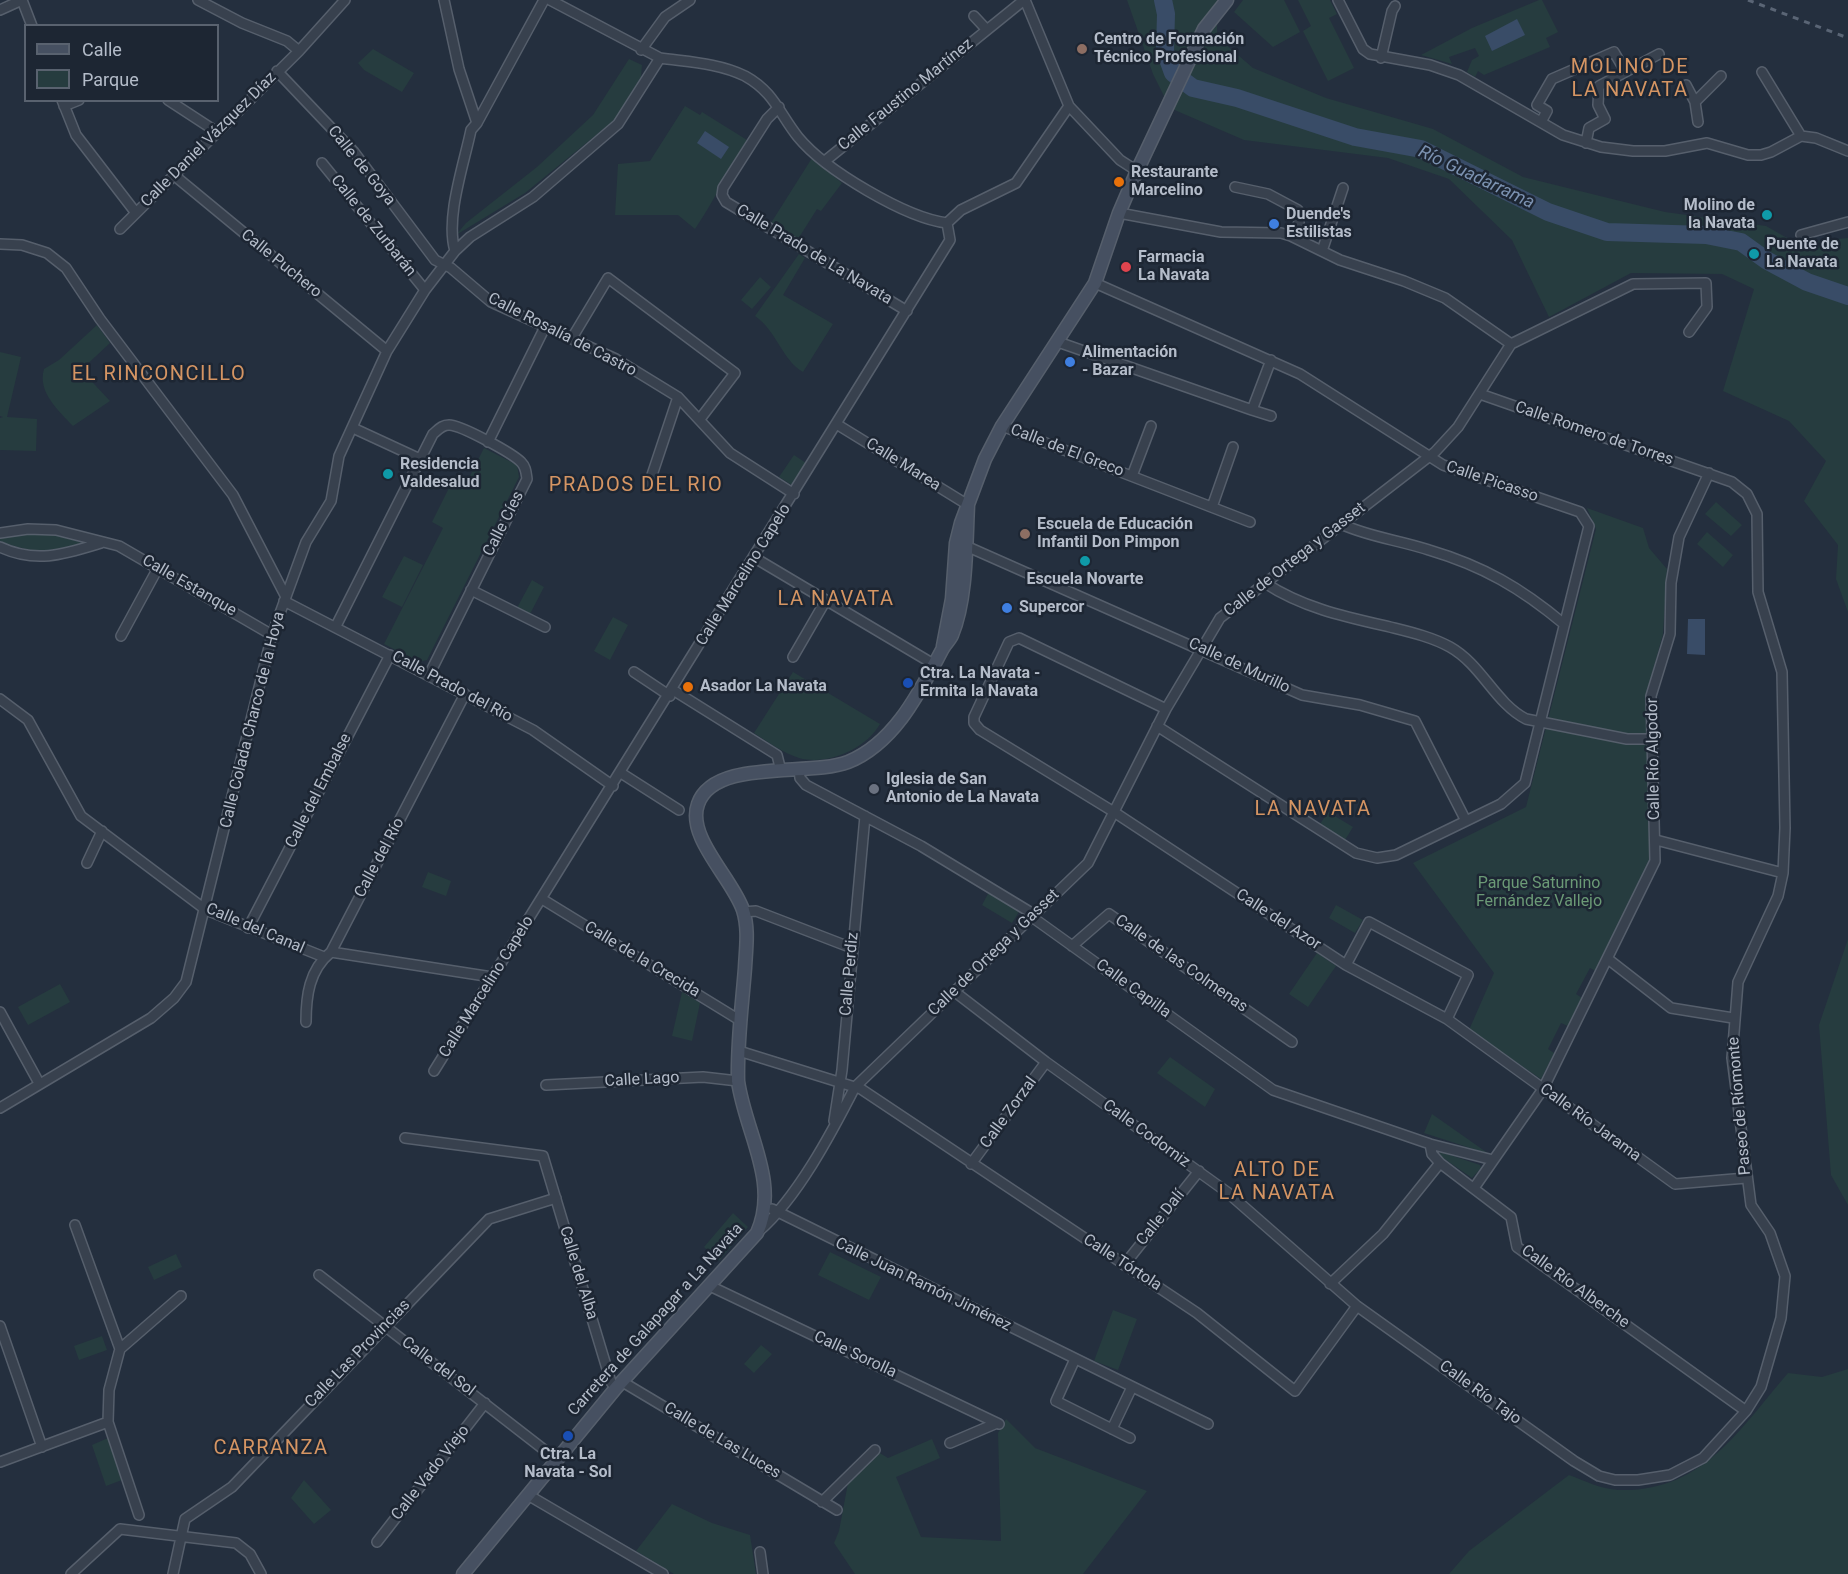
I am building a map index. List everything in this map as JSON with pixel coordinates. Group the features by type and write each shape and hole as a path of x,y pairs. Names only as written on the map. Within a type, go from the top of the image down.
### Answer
{"main road":[{"name":"Carretera de Galapagar a La Navata","path":"464,1574 619,1384 757,1233 770,1208 763,1173 742,1106 738,1081 746,939 744,912 730,883 699,834 696,809 705,792 721,780 848,762 885,737 899,720 935,665 943,647 961,523 985,459 1002,426 1095,284 1119,213 1166,108 1204,29 1227,0"},
{"name":"Carretera de Galapagar a La Navata","path":"943,647 952,637 959,609 968,505"},
{"path":"952,637 952,595 957,583 961,549 966,546 961,523"}],"street":[{"path":"0,10 22,0 31,24"},
{"name":"Calle Daniel Vázquez Díaz","path":"120,229 299,51 345,0"},
{"path":"444,0 459,69 477,123"},
{"path":"454,251 450,236 471,130 477,123 544,0"},
{"path":"550,0 660,58 723,67 745,76 769,93 799,138 825,161 858,185 927,221 947,224 961,210 1016,183 1069,106"},
{"path":"641,50 665,17 690,0"},
{"path":"1025,0 1069,106 1120,160 1137,171"},
{"name":"Calle Faustino Martínez","path":"825,161 1025,0"},
{"path":"1338,0 1364,49 1381,58 1430,65 1459,75 1563,135 1586,143 1633,151 1665,151 1707,144 1748,155 1771,153 1801,136 1816,138 1848,151"},
{"path":"201,1 242,24 286,41 299,51"},
{"path":"1381,58 1395,6"},
{"name":"Calle Faustino Martínez","path":"974,16 987,30"},
{"path":"1540,122 1546,111 1537,105 1552,79 1614,52 1624,71"},
{"path":"1586,143 1589,128 1605,119 1598,105 1599,86 1659,54"},
{"name":"Calle Colada Charco de la Hoya","path":"0,1108 151,1018 174,999 186,982 206,910 272,635 306,542 331,501 339,456 387,351 424,290 454,251 470,237 533,197 618,124 660,58"},
{"name":"Calle de Goya","path":"277,71 354,153 435,260 442,264"},
{"path":"1762,72 1801,136"},
{"path":"1695,102 1721,76"},
{"path":"1686,85 1695,102 1698,122"},
{"path":"171,102 217,132"},
{"path":"63,103 76,135 136,213"},
{"name":"Calle Prado de La Navata","path":"779,107 767,119 723,188 722,195 726,202 907,311"},
{"name":"Calle de Zurbarán","path":"322,163 424,290"},
{"name":"Calle Puchero","path":"175,176 387,351"},
{"path":"1235,187 1268,194 1298,210 1299,223 1291,236"},
{"path":"1322,251 1343,188"},
{"path":"1119,213 1221,232 1281,233 1291,236 1322,251 1445,298 1510,344 1633,284 1706,283 1707,307 1689,332"},
{"path":"1801,235 1848,222"},
{"name":"Calle Marcelino Capelo","path":"434,1071 672,693 951,240 947,224"},
{"path":"0,244 22,245 47,253 66,268 100,319 233,495 285,599"},
{"name":"Calle Rosalía de Castro","path":"442,264 492,302 616,359 678,397 730,453 794,495"},
{"path":"572,338 608,278 735,373 700,419"},
{"name":"Calle Picasso","path":"1095,284 1270,360 1308,380 1428,458 1580,512 1589,526 1525,783 1501,804 1396,855 1377,858 1356,853 1157,726"},
{"path":"488,442 545,327"},
{"path":"1058,342 1271,416"},
{"name":"Calle de Ortega y Gasset","path":"855,1088 1088,862 1166,709 1220,618 1428,458 1458,427 1510,344"},
{"path":"1252,410 1270,360"},
{"name":"Calle Romero de Torres","path":"1480,394 1709,473"},
{"path":"649,484 678,397"},
{"name":"Calle Cíes","path":"336,626 434,434 441,427 452,425 488,442 520,460 526,468 527,479 429,675"},
{"name":"Calle Marea","path":"838,425 968,505"},
{"name":"Calle de El Greco","path":"1002,426 1250,522"},
{"name":"Calle de El Greco","path":"1132,476 1151,426"},
{"path":"353,428 420,459"},
{"path":"1212,507 1233,447"},
{"name":"Calle Río Algodor","path":"1474,1188 1543,1089 1655,861 1651,696 1670,634 1671,583 1679,537 1709,473"},
{"name":"Paseo de Ríomonte","path":"1638,1480 1670,1475 1703,1458 1746,1411 1761,1387 1768,1370 1781,1318 1785,1276 1770,1233 1751,1205 1732,1058 1733,1018 1738,982 1778,896 1783,873 1785,828 1782,672 1758,592 1757,514 1747,494 1732,482 1709,473"},
{"path":"1341,524 1362,534 1427,549 1477,567 1528,594 1564,624"},
{"name":"Calle Estanque","path":"0,533 28,529 56,530 119,546 272,635"},
{"path":"0,547 16,555 54,557 104,543"},
{"name":"Calle de Murillo","path":"966,546 1202,648 1302,695 1360,705 1415,722 1466,821"},
{"path":"755,558 935,665"},
{"path":"121,636 158,568"},
{"path":"1265,583 1320,611 1420,635 1450,647 1474,665 1512,712 1540,722 1627,739 1653,739"},
{"path":"471,590 545,627"},
{"name":"Calle Prado del Río","path":"285,599 533,730 613,786"},
{"path":"793,657 826,600"},
{"name":"Calle del Azor","path":"1166,709 1019,638 1009,642 974,717 974,723 980,730 1114,812 1346,965 1447,1019"},
{"name":"Calle del Embalse","path":"248,928 390,655"},
{"path":"634,672 777,755 780,771"},
{"name":"Calle del Río","path":"306,1022 305,994 465,694"},
{"name":"Calle del Canal","path":"0,699 28,720 81,816 206,910 248,928 328,954 492,977"},
{"name":"Calle Capilla","path":"799,769 800,778 806,785 865,816 1030,912 1032,917 1273,1090 1430,1144 1493,1160"},
{"path":"621,773 679,810"},
{"name":"Calle Perdiz","path":"832,1132 840,1083 865,816"},
{"path":"87,863 102,831"},
{"path":"1656,840 1783,873"},
{"name":"Calle de la Crecida","path":"542,899 741,1021"},
{"path":"744,912 756,911 852,948"},
{"name":"Calle de las Colmenas","path":"1072,946 1109,914 1292,1042"},
{"path":"1346,965 1369,922 1468,975 1447,1019"},
{"path":"1608,959 1671,1008 1733,1018"},
{"name":"Calle Codorniz","path":"955,992 1046,1062 1227,1192 1330,1284"},
{"path":"0,1012 39,1083"},
{"name":"Calle Río Jarama","path":"1447,1019 1675,1184 1746,1178"},
{"name":"Calle Tórtola","path":"739,1051 855,1088 1197,1313 1295,1391 1357,1306"},
{"name":"Calle Zorzal","path":"971,1164 1046,1062"},
{"name":"Calle Lago","path":"546,1084 703,1077 738,1081"},
{"name":"Calle Perdiz","path":"770,1208 784,1203 832,1132 855,1088"},
{"name":"Calle del Alba","path":"405,1138 543,1156 611,1382 619,1384"},
{"name":"Calle Río Alberche","path":"1430,1144 1432,1154 1440,1163 1511,1217 1517,1247 1746,1411"},
{"path":"1330,1284 1383,1234 1440,1163"},
{"name":"Calle Dalí","path":"1124,1264 1198,1172"},
{"name":"Calle Las Provincias","path":"173,1574 185,1519 231,1487 489,1219 556,1198"},
{"path":"770,1208 772,1203 784,1203"},
{"name":"Calle Juan Ramón Jiménez","path":"770,1208 1208,1424"},
{"path":"75,1224 120,1349"},
{"name":"Calle del Sol","path":"319,1275 556,1459"},
{"name":"Calle Río Tajo","path":"1330,1284 1357,1306 1574,1461 1599,1476 1615,1480 1638,1480"},
{"name":"Calle Sorolla","path":"710,1286 998,1424 950,1443"},
{"path":"139,1515 108,1422 109,1390 120,1349 181,1296"},
{"path":"0,1326 42,1447"},
{"path":"1075,1359 1056,1401 1130,1438"},
{"name":"Calle de Las Luces","path":"619,1384 837,1510"},
{"path":"1112,1429 1132,1387"},
{"name":"Calle Vado Viejo","path":"377,1542 485,1403"},
{"path":"0,1462 108,1422"},
{"path":"822,1502 875,1450"},
{"path":"528,1495 663,1574"},
{"path":"71,1574 120,1529 236,1543 250,1554 261,1574"},
{"path":"760,1552 763,1574"}],"green space":[{"path":"1127,0 1217,0 1217,37 1253,68 1326,98 1433,129 1523,177 1665,212 1766,226 1796,243 1848,238 1848,612 1836,579 1838,545 1804,501 1826,461 1789,421 1723,391 1754,289 1722,274 1631,273 1549,317 1512,240 1449,179 1388,158 1244,140 1170,108 1153,74"},
{"path":"1243,0 1284,0 1300,32 1273,47 1234,12"},
{"path":"1298,0 1330,0 1337,14 1329,18 1354,68 1328,81 1303,31 1311,26"},
{"path":"1542,0 1558,32 1546,38 1550,47 1484,75 1478,71 1475,77 1467,72 1472,60 1479,56 1475,48 1449,57 1452,64 1421,55 1472,28"},
{"path":"373,49 414,73 402,92 364,70 358,63"},
{"path":"629,59 642,65 641,77 617,118 525,193 456,235 466,223 537,167 593,115"},
{"path":"685,106 700,115 702,112 747,140 695,229 678,215 615,215 618,164 650,161"},
{"path":"812,158 842,183 821,211 817,209 798,239 771,223"},
{"path":"799,254 805,258 783,295 833,324 803,372 790,360 763,322 755,316"},
{"path":"760,277 771,287 752,309 741,300"},
{"path":"97,325 110,343 81,370 110,401 73,426 46,393 44,369 59,360"},
{"path":"0,352 21,357 7,417 37,419 36,451 0,450 0,418 3,417 0,416"},
{"path":"484,448 517,465 519,477 427,660 419,662 384,644 443,528 432,522 452,482 464,488"},
{"path":"794,455 806,463 792,485 779,477"},
{"path":"1716,502 1742,525 1731,536 1705,514"},
{"name":"Parque Saturnino Fernández Vallejo","path":"1587,508 1643,528 1649,548 1667,569 1663,634 1645,699 1651,859 1596,971 1590,968 1576,994 1582,998 1568,1026 1561,1023 1548,1049 1554,1053 1541,1079 1469,1030 1494,973 1413,863 1526,807 1596,529"},
{"path":"1707,532 1733,555 1723,567 1697,544"},
{"path":"51,534 81,542 63,551 41,552 0,541 0,537"},
{"path":"404,556 423,565 402,607 382,597"},
{"path":"532,580 544,587 530,614 517,608"},
{"path":"613,617 628,625 610,660 594,651"},
{"path":"793,672 880,724 874,733 856,748 845,753 822,760 810,760 787,753 754,733"},
{"path":"1328,812 1353,827 1345,840 1320,824"},
{"path":"428,872 451,881 446,896 422,887"},
{"path":"989,892 1020,910 1012,923 982,905"},
{"path":"1336,905 1363,920 1355,933 1329,918"},
{"path":"1848,939 1848,1205 1831,1175 1819,1025"},
{"path":"1317,953 1336,966 1308,1007 1289,994"},
{"path":"60,984 70,1002 28,1025 18,1007"},
{"path":"682,992 700,1003 692,1041 672,1036"},
{"path":"1170,1057 1215,1089 1205,1107 1157,1073"},
{"path":"1432,1114 1489,1154 1424,1133"},
{"path":"1441,1152 1480,1165 1481,1168 1472,1178 1439,1155"},
{"path":"733,1213 748,1227 719,1261 704,1247"},
{"path":"830,1252 881,1277 869,1300 818,1275"},
{"path":"176,1254 182,1267 154,1280 148,1267"},
{"path":"1113,1310 1137,1319 1118,1370 1094,1361"},
{"path":"102,1336 107,1350 79,1360 74,1346"},
{"path":"761,1345 772,1354 754,1373 744,1364"},
{"path":"1848,1369 1848,1574 1449,1574 1469,1551 1569,1475 1618,1490 1647,1488 1673,1481 1696,1469 1716,1454 1753,1416 1788,1373 1822,1377"},
{"path":"1006,1419 1035,1448 1147,1491 1083,1574 855,1574 834,1543 839,1531 848,1483 878,1452 888,1458 932,1439 940,1458 896,1477 921,1537 1001,1541 998,1433"},
{"path":"108,1438 122,1480 106,1486 92,1445"},
{"path":"304,1480 331,1510 314,1524 291,1498"},
{"path":"672,1504 712,1523 750,1535 756,1574 674,1574 636,1551"}],"water":[{"path":"1517,19 1525,35 1492,51 1485,36"},
{"path":"705,131 729,147 721,159 697,143"},
{"path":"1688,619 1705,619 1705,655 1687,654"}],"waterway":[{"name":"Río Guadarrama","path":"1163,0 1166,14 1165,51 1173,73 1193,88 1237,98 1355,137 1421,149 1548,212 1607,232 1706,235 1741,242 1766,260 1807,282 1848,296"}],"railway":[{"path":"1748,0 1848,38"}],"place":[{"name":"Centro de Formación Técnico Profesional","path":"1082,49"},
{"name":"Restaurante Marcelino","path":"1119,182"},
{"name":"Molino de la Navata","path":"1767,215"},
{"name":"Duende's Estilistas","path":"1274,224"},
{"name":"Puente de La Navata","path":"1754,254"},
{"name":"Farmacia La Navata","path":"1126,267"},
{"name":"Alimentación - Bazar","path":"1070,362"},
{"name":"Residencia Valdesalud","path":"388,474"},
{"name":"Escuela de Educación Infantil Don Pimpon","path":"1025,534"},
{"name":"Escuela Novarte","path":"1085,561"},
{"name":"Supercor","path":"1007,608"},
{"name":"Ctra. La Navata - Ermita la Navata","path":"908,683"},
{"name":"Asador La Navata","path":"688,687"},
{"name":"Iglesia de San Antonio de La Navata","path":"874,789"},
{"name":"Ctra. La Navata - Sol","path":"568,1436"}],"district":[{"name":"MOLINO DE LA NAVATA","path":"1630,80"},
{"name":"EL RINCONCILLO","path":"159,375"},
{"name":"PRADOS DEL RIO","path":"636,486"},
{"name":"LA NAVATA","path":"836,600"},
{"name":"LA NAVATA","path":"1313,810"},
{"name":"ALTO DE LA NAVATA","path":"1277,1182"},
{"name":"CARRANZA","path":"271,1449"}]}
